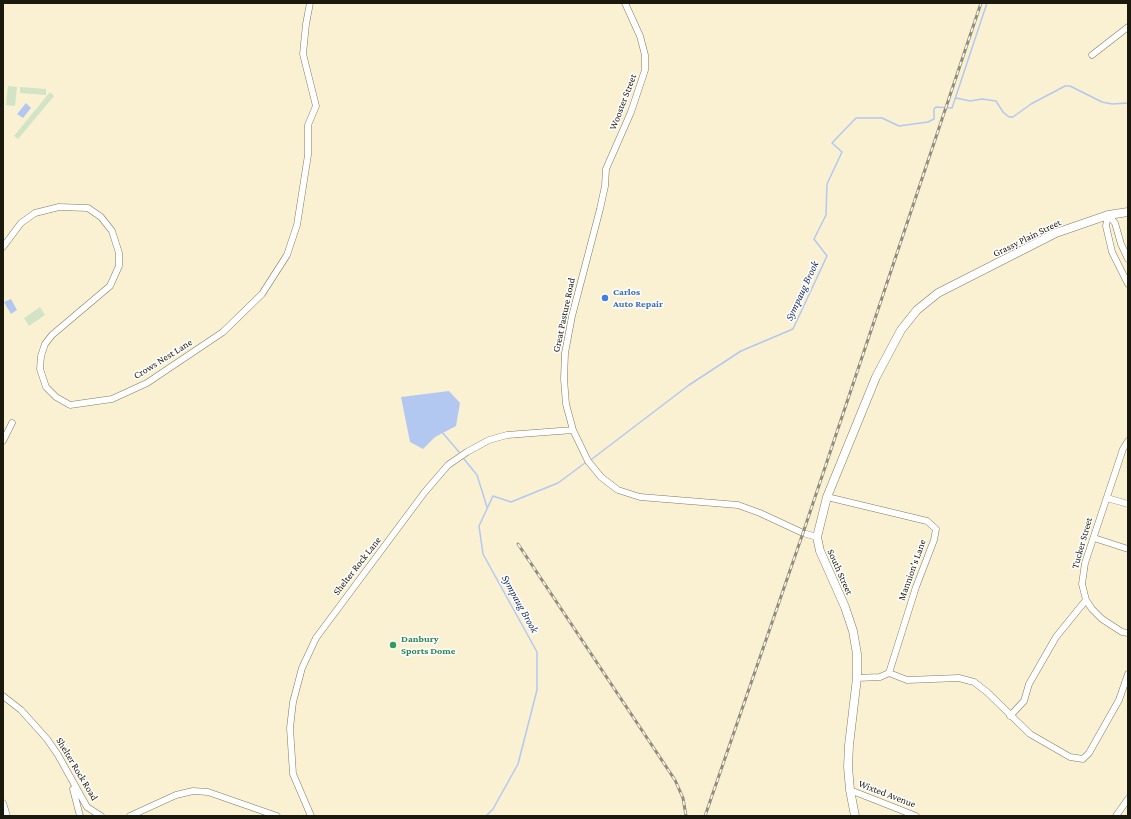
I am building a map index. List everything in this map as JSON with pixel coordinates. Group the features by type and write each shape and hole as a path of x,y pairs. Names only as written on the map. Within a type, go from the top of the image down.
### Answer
{"main road":[{"name":"Grassy Plain Street","path":"827,497 888,352 901,330 917,310 938,293 1056,233 1108,215 1128,212"},
{"path":"817,537 827,497"},
{"name":"South Street","path":"817,537 820,550 845,607 853,631 857,654 857,678 849,745 850,790 855,816"}],"street":[{"name":"Crows Nest Lane","path":"3,247 21,223 35,213 59,207 88,208 101,216 112,231 119,253 119,266 110,286 52,335 45,344 41,356 40,369 46,387 56,397 70,405 112,399 147,383 223,332 262,294 287,255 297,225 308,155 308,125 316,106 304,54 306,24 310,3"},
{"name":"Wooster Street","path":"618,141 642,84 645,70 645,55 640,36 625,3"},
{"path":"1092,55 1128,27"},
{"name":"Great Pasture Road","path":"618,141 606,169 605,186 572,316 565,353 566,404 573,430 588,461 600,477 618,490 640,497 738,505 760,513 803,533 817,537"},
{"path":"1108,215 1115,223 1121,244 1128,258"},
{"path":"1108,215 1106,226 1112,252 1116,263 1128,284"},
{"path":"3,441 12,423"},
{"name":"Shelter Rock Lane","path":"311,816 293,774 290,728 293,702 302,668 316,638 424,493 448,465 467,452 489,440 507,434 573,430"},
{"name":"Tucker Street","path":"1128,441 1123,449 1085,563 1082,584 1086,600 1092,609 1102,619 1122,632 1128,633"},
{"name":"Mannion's Lane","path":"827,497 927,521 936,529 934,540 916,587 889,674"},
{"path":"1107,498 1128,504"},
{"path":"1094,538 1128,549"},
{"path":"1010,716 1024,701 1029,684 1056,637 1086,600"},
{"path":"857,678 880,677 889,674 907,680 959,678 974,682 987,692 1030,734 1070,757 1082,759 1089,753 1119,700 1128,674"},
{"name":"Shelter Rock Road","path":"3,696 21,710 47,739 58,755 87,807 101,816"},
{"path":"72,781 80,816"},
{"name":"Wixted Avenue","path":"850,790 916,816"},
{"path":"130,816 176,795 194,791 208,792 277,816"},
{"path":"1116,816 1128,800"},
{"path":"3,803 7,816"}],"green space":[{"path":"8,86 17,87 15,106 6,105"},
{"path":"20,87 46,89 46,95 20,93"},
{"path":"50,92 54,96 18,139 14,136"},
{"path":"40,307 45,315 29,326 24,318"}],"water":[{"path":"26,103 31,108 23,118 17,114"},
{"path":"11,299 17,310 11,314 4,302"},
{"path":"449,391 460,403 456,426 435,437 423,449 410,442 401,397"}],"waterway":[{"name":"Sympaug Brook","path":"592,459 689,385 741,351 793,329 827,256 814,239 826,215 827,184 842,152 832,143 856,118 882,118 899,126 928,122 934,119 934,109 936,107 952,108 987,3"},
{"path":"956,98 970,101 982,99 996,101 1003,112 1009,117 1013,117 1031,104 1065,86 1070,86 1102,102 1112,104 1128,103"},
{"path":"442,432 459,452"},
{"path":"464,459 477,475 487,507"},
{"name":"Sympaug Brook","path":"486,816 493,809 518,764 537,690 537,652 483,554 479,526 493,496 511,502 558,483 585,463"}],"railway":[{"path":"705,816 803,533 981,3"},
{"path":"518,544 675,780 683,798 686,816"}],"place":[{"name":"Carlos Auto Repair","path":"605,298"},
{"name":"Danbury Sports Dome","path":"393,645"}]}
